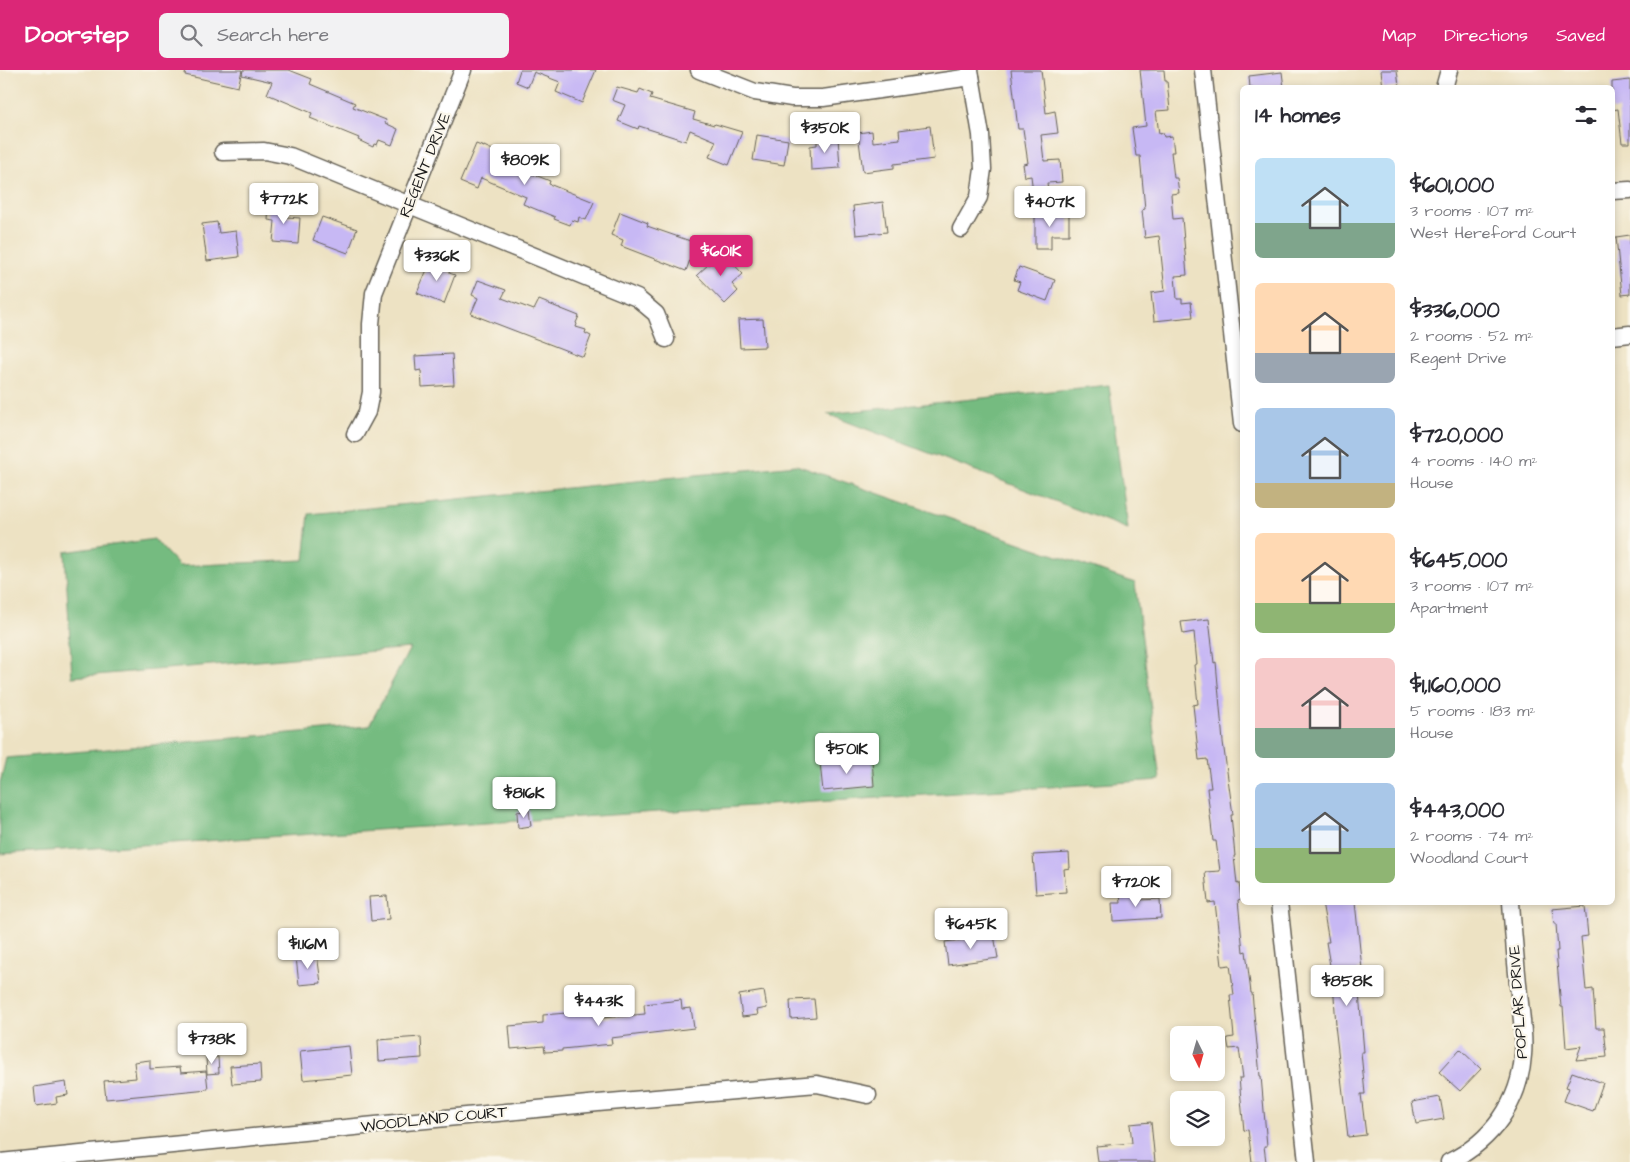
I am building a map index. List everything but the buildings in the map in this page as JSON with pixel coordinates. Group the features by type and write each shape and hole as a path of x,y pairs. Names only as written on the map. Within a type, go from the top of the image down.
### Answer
{"street":[{"name":"REGENT DRIVE","path":"355,434 367,412 371,392 374,293 463,70"},
{"path":"699,70 755,92 792,98 823,98 970,73 981,135 983,170 979,197 961,229"},
{"path":"1204,70 1240,405"},
{"path":"1445,85 1449,70"},
{"path":"223,152 264,151 290,156 637,298 656,314 666,339"},
{"path":"1615,191 1630,190"},
{"path":"1615,336 1630,334"},
{"path":"1279,905 1307,1162"},
{"name":"POPLAR DRIVE","path":"1449,1162 1473,1148 1499,1122 1513,1098 1522,1070 1524,1041 1511,905"},
{"name":"WOODLAND COURT","path":"0,1162 598,1102 817,1084 868,1095"}],"green space":[{"path":"1109,385 1128,529 827,414"},
{"path":"796,465 1135,583 1160,780 0,854 0,783 6,758 369,726 410,648 72,677 65,552 154,539 179,566 304,560 309,514"}]}
